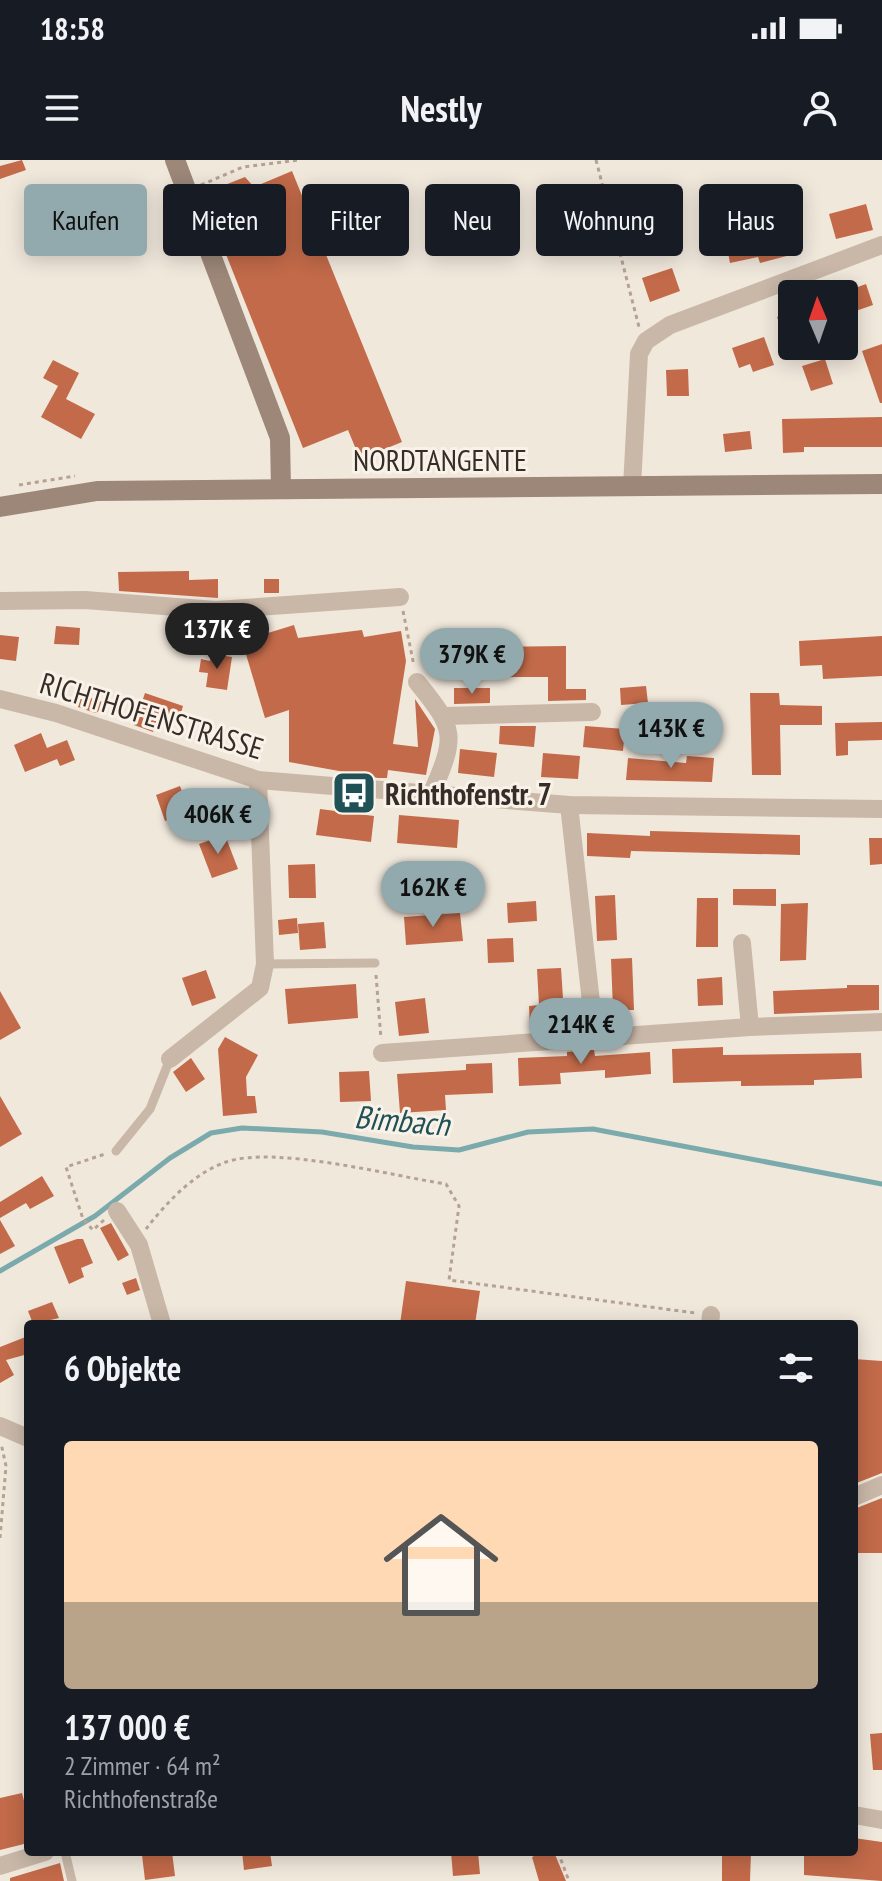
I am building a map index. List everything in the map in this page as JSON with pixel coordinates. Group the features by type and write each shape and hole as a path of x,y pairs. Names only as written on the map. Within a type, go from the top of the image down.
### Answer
{"main road":[{"path":"175,160 184,184"},
{"path":"211,256 280,438 281,489"},
{"name":"NORDTANGENTE","path":"0,507 97,491 882,484"}],"street":[{"path":"632,487 635,370 646,341 670,325 882,245"},
{"path":"0,601 85,600 216,610 400,597"},
{"path":"417,682 445,716 449,744 431,795"},
{"name":"RICHTHOFENSTRASSE","path":"0,699 56,713 258,780 569,805 882,809"},
{"path":"445,716 592,712"},
{"path":"170,1059 260,988 265,964 258,780"},
{"path":"569,805 595,1038"},
{"path":"742,943 750,1027"},
{"path":"382,1053 750,1027 882,1022"},
{"path":"117,1211 139,1245 161,1320"},
{"path":"4,1428 24,1436"},
{"path":"858,1495 882,1485"},
{"path":"858,1816 882,1820"},
{"path":"0,1866 32,1856"}],"lane":[{"path":"265,964 375,963"},
{"path":"116,1151 150,1109 170,1059"},
{"path":"66,1856 72,1881"}],"path":[{"path":"203,184 243,167 299,160"},
{"path":"596,160 635,318 646,341"},
{"path":"400,597 417,682"},
{"path":"375,963 382,1053"},
{"path":"92,1229 83,1219 66,1167 116,1151"},
{"path":"139,1245 143,1233 160,1210 202,1174 227,1162 253,1158 296,1159 446,1184 459,1206 449,1280 710,1320"},
{"path":"0,1538 6,1466 1,1444 4,1428"},
{"path":"560,1856 569,1881"}],"building":[{"path":"22,160 26,170 0,179 0,166"},
{"path":"292,171 302,196 302,256 327,256 402,442 360,459 348,430 303,448 227,256 286,256 286,184 261,184"},
{"path":"245,177 251,184 227,184"},
{"path":"866,204 873,230 836,239 829,214"},
{"path":"729,256 787,256 760,263 758,257 730,263"},
{"path":"672,268 680,291 650,302 642,278"},
{"path":"866,284 873,305 858,310 858,287"},
{"path":"764,337 774,365 753,372 750,364 739,368 732,348"},
{"path":"882,344 882,403 880,403 862,351"},
{"path":"53,360 79,373 66,399 95,414 81,439 41,417 58,386 43,378"},
{"path":"825,360 833,384 811,391 802,366"},
{"path":"688,369 689,396 667,396 666,370"},
{"path":"882,417 882,447 804,447 804,452 783,453 782,419"},
{"path":"750,431 752,449 725,452 723,434"},
{"path":"189,571 189,580 218,579 218,598 119,591 118,572"},
{"path":"264,579 279,579 279,593 264,593"},
{"path":"294,625 298,638 362,630 364,637 401,631 406,661 393,744 418,747 415,699 435,729 426,775 388,770 387,778 378,778 289,762 289,710 265,718 242,641"},
{"path":"56,626 80,628 79,645 54,644"},
{"path":"0,635 19,637 16,661 0,659"},
{"path":"882,636 882,676 823,679 822,665 800,666 799,641"},
{"path":"566,646 566,689 586,689 586,700 548,701 548,677 485,677 485,647"},
{"path":"211,654 232,657 227,690 206,687 208,673 199,672 201,659 210,661"},
{"path":"646,686 648,703 621,705 620,688"},
{"path":"454,688 490,688 490,703 454,704"},
{"path":"145,693 183,706 179,720 159,714 153,732 134,725"},
{"path":"750,693 779,693 780,705 822,706 822,725 780,725 781,775 752,775"},
{"path":"82,695 111,705 95,713 78,707"},
{"path":"882,722 882,740 848,741 848,755 836,756 835,723"},
{"path":"500,726 536,726 534,747 499,744"},
{"path":"585,726 625,729 623,751 583,747"},
{"path":"41,733 47,748 67,740 75,760 60,766 57,759 25,772 14,745"},
{"path":"460,749 497,753 494,777 458,773"},
{"path":"543,753 580,756 578,779 541,777"},
{"path":"687,756 714,758 712,782 626,780 628,758 686,763"},
{"path":"180,786 187,805 183,806 186,814 165,821 156,795"},
{"path":"320,809 374,816 371,842 316,835"},
{"path":"399,815 459,820 457,848 397,843"},
{"path":"650,831 800,835 800,855 631,851 630,858 587,856 587,833 650,836"},
{"path":"225,835 238,869 212,878 199,844"},
{"path":"869,838 882,838 882,864 870,865"},
{"path":"315,864 316,898 289,898 288,865"},
{"path":"733,889 776,889 776,906 733,905"},
{"path":"615,895 617,940 597,941 595,896"},
{"path":"697,898 718,898 718,947 696,947"},
{"path":"536,901 537,921 508,923 507,903"},
{"path":"808,903 806,960 780,961 781,904"},
{"path":"460,913 463,941 406,945 404,917"},
{"path":"297,918 298,933 279,935 278,920"},
{"path":"324,922 326,948 300,950 298,924"},
{"path":"513,938 514,962 488,963 487,939"},
{"path":"632,958 634,1010 613,1010 611,959"},
{"path":"561,968 565,1028 530,1029 529,1006 539,1005 537,969"},
{"path":"206,970 216,998 192,1006 182,978"},
{"path":"722,977 723,1005 698,1006 697,979"},
{"path":"356,984 358,1018 288,1024 285,989"},
{"path":"847,985 879,985 879,1010 774,1014 773,991 847,988"},
{"path":"0,991 21,1028 0,1040"},
{"path":"425,998 429,1033 399,1036 395,1002"},
{"path":"225,1037 258,1055 246,1077 247,1096 255,1096 257,1113 223,1116 218,1049"},
{"path":"723,1047 723,1055 861,1053 862,1078 814,1080 814,1085 741,1086 741,1081 673,1083 672,1049"},
{"path":"594,1050 595,1056 650,1052 651,1074 605,1078 605,1070 560,1073 561,1084 519,1086 518,1058 567,1056 567,1052"},
{"path":"191,1058 205,1079 186,1092 173,1072"},
{"path":"492,1063 493,1093 445,1095 446,1110 400,1113 397,1074 466,1070 466,1064"},
{"path":"369,1071 371,1101 340,1102 339,1072"},
{"path":"0,1096 22,1134 0,1147"},
{"path":"42,1176 54,1196 30,1209 26,1203 0,1218 0,1202"},
{"path":"0,1220 15,1246 0,1254"},
{"path":"111,1223 129,1255 118,1261 100,1228"},
{"path":"83,1239 93,1263 81,1268 84,1277 69,1284 54,1247"},
{"path":"136,1278 140,1290 127,1295 122,1283"},
{"path":"406,1281 480,1291 476,1320 401,1320"},
{"path":"52,1302 59,1318 31,1320 28,1311"},
{"path":"24,1338 24,1355 6,1360 14,1375 0,1383 0,1347"},
{"path":"858,1359 882,1361 882,1473 858,1482"},
{"path":"882,1498 882,1553 858,1553 858,1507"},
{"path":"882,1733 882,1770 873,1770 870,1734"},
{"path":"22,1793 24,1844 0,1850 0,1798"},
{"path":"858,1839 882,1842 882,1881 804,1875 804,1856 858,1856"},
{"path":"142,1856 172,1856 175,1876 145,1880"},
{"path":"242,1856 271,1856 272,1866 244,1870"},
{"path":"451,1856 478,1856 480,1874 453,1876"},
{"path":"556,1856 566,1881 539,1881 532,1857"},
{"path":"722,1856 751,1856 750,1881 722,1881"},
{"path":"60,1863 64,1881 10,1881 10,1878"}],"waterway":[{"name":"Bimbach","path":"0,1271 95,1216 170,1158 211,1133 242,1128 322,1132 413,1147 459,1150 528,1132 593,1129 882,1184"}],"place":[{"name":"Richthofenstr. 7","path":"354,793"}]}
